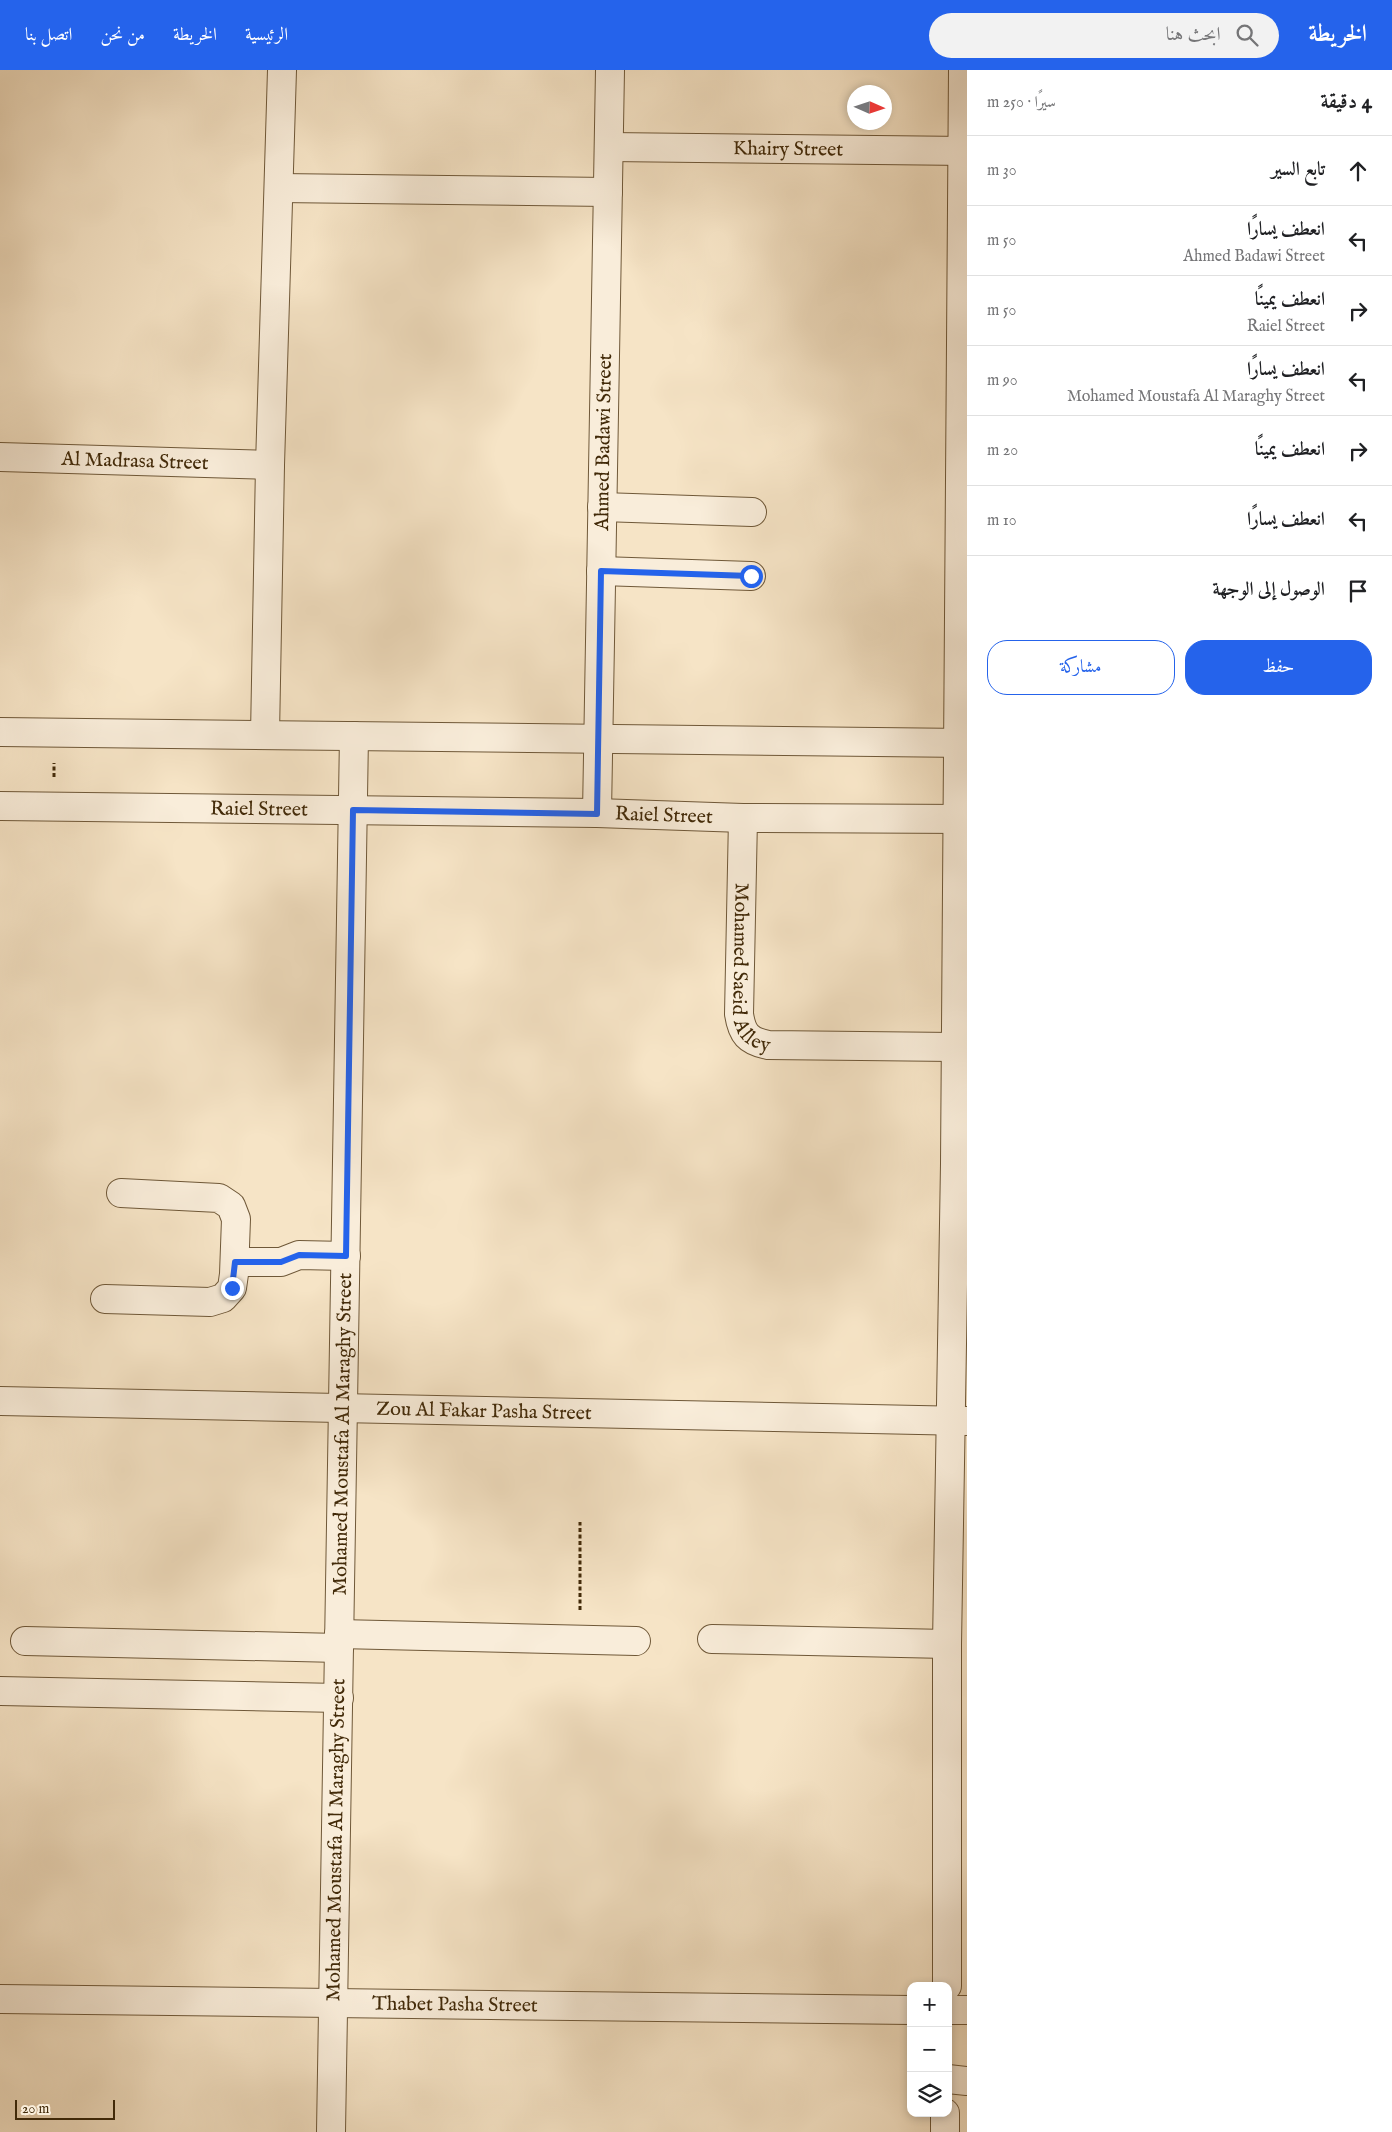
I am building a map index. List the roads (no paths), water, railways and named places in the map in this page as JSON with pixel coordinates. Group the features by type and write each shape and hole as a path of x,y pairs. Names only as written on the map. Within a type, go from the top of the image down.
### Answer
{"street":[{"path":"265,735 270,465 282,70"},
{"name":"Ahmed Badawi Street","path":"597,814 610,70"},
{"path":"946,1982 947,1644 959,1421 954,1047 963,743 963,70"},
{"name":"Khairy Street","path":"609,147 964,151"},
{"path":"279,188 608,192"},
{"name":"Al Madrasa Street","path":"0,457 270,465"},
{"path":"602,507 752,512"},
{"path":"601,571 751,576"},
{"path":"0,732 963,743"},
{"name":"Mohamed Moustafa Al Maraghy Street","path":"331,2132 354,736"},
{"name":"Raiel Street","path":"0,806 353,810 743,818 962,819"},
{"name":"Mohamed Saeid Alley","path":"743,818 739,1014 743,1030 748,1038 768,1045 954,1047"},
{"path":"105,1299 210,1302 223,1298 232,1288 236,1218 231,1206 219,1198 121,1193"},
{"path":"235,1253 281,1247 295,1255 346,1256"},
{"name":"Zou Al Fakar Pasha Street","path":"0,1401 959,1421"},
{"path":"712,1639 947,1644"},
{"path":"25,1641 636,1641"},
{"path":"0,1691 339,1698"},
{"name":"Thabet Pasha Street","path":"0,1999 907,2010"},
{"path":"952,2010 967,2010"},
{"path":"952,2079 967,2081"},
{"path":"945,2117 945,2132"}]}
